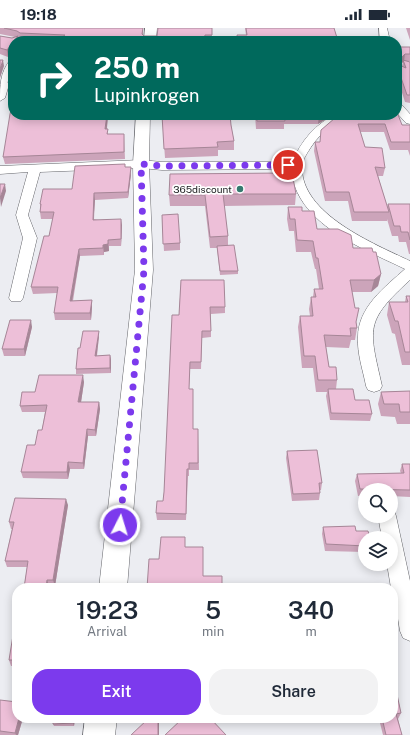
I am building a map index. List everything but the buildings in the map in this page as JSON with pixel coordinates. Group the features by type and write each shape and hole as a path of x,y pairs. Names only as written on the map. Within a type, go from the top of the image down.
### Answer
{"street":[{"path":"0,98 8,71"},
{"path":"402,112 410,121"},
{"path":"114,583 144,270 141,164 144,120"},
{"path":"336,120 323,126 313,135 302,149 296,165 299,185 312,206 331,223 362,242 410,266"},
{"path":"0,170 141,164 162,166 296,165"},
{"path":"16,298 30,238 22,215 35,169"},
{"path":"374,386 365,337 368,320 378,302 410,272"},
{"path":"387,523 410,631"},
{"path":"99,735 100,723"}],"place":[{"name":"365discount","path":"240,189"}],"route":[{"path":"120,525 144,270 141,164 162,166 288,165"}]}
